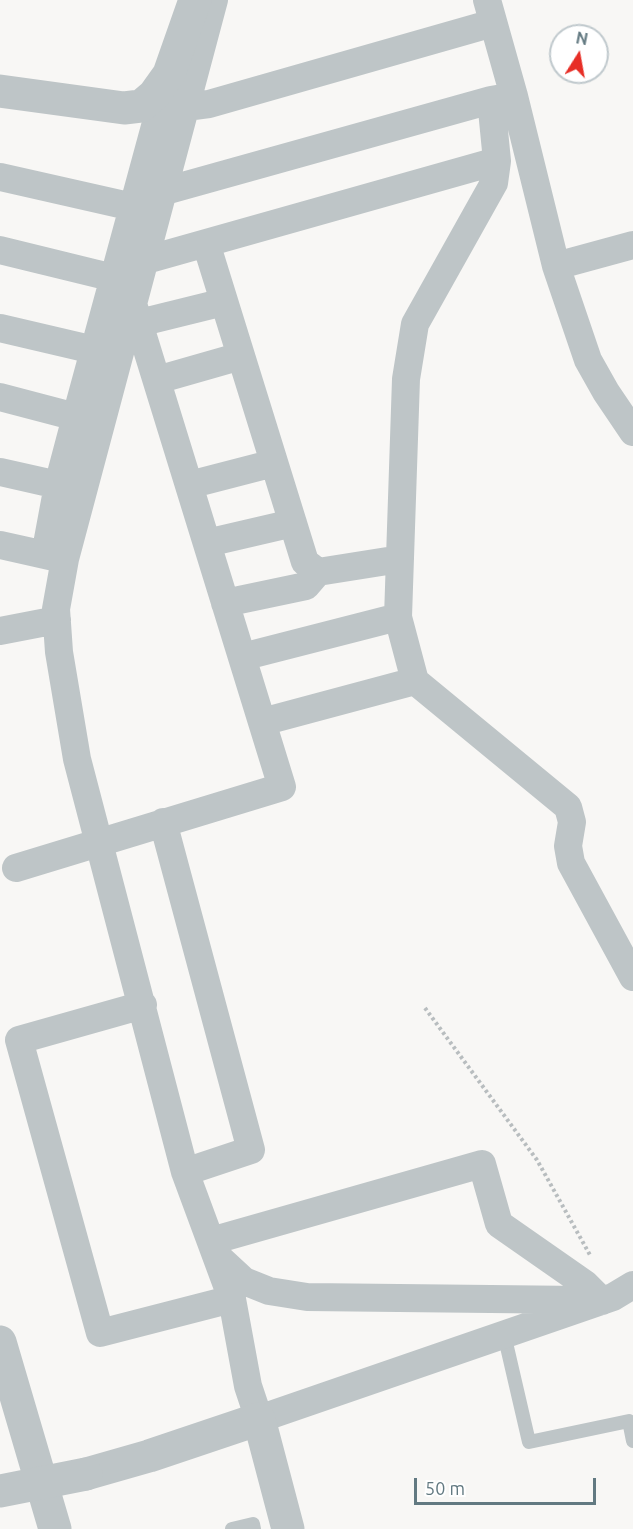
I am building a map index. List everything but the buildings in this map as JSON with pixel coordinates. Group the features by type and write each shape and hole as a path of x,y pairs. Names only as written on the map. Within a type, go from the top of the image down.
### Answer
{"street":[{"path":"0,91 124,108 141,106 170,74 195,0"},
{"path":"214,0 175,117 133,207 75,417 58,485 55,557 56,609 59,652 77,759 185,1172 231,1299 248,1386 288,1529"},
{"path":"175,117 490,11 502,98 556,266 588,360 633,432"},
{"path":"55,557 136,313 146,260 165,191 175,117 170,74"},
{"path":"165,191 502,98"},
{"path":"502,98 494,183 415,324 406,379 398,617 416,681 568,807 572,822 568,846 571,863 633,977"},
{"path":"146,260 497,161"},
{"path":"0,177 133,207"},
{"path":"206,243 305,562 318,572"},
{"path":"556,266 633,245"},
{"path":"0,250 114,278"},
{"path":"136,313 224,302"},
{"path":"16,868 282,787 136,313"},
{"path":"0,328 94,350"},
{"path":"157,380 241,356"},
{"path":"0,398 75,417"},
{"path":"189,485 274,463"},
{"path":"0,472 58,485"},
{"path":"207,543 293,523"},
{"path":"0,545 55,557"},
{"path":"225,603 306,586 318,572 400,559"},
{"path":"242,657 398,617"},
{"path":"0,631 57,620"},
{"path":"262,722 416,681"},
{"path":"163,822 251,1150 185,1172"},
{"path":"143,1005 19,1040 100,1334 231,1299"},
{"path":"213,1248 482,1164 499,1224 585,1284 602,1301"},
{"path":"213,1248 244,1281 269,1291 307,1297 602,1301"},
{"path":"0,1491 86,1474 149,1456 613,1298 633,1285"},
{"path":"0,1342 55,1529"}],"lane":[{"path":"504,1334 529,1442 629,1421 633,1441"},
{"path":"232,1529 253,1524 254,1529"}],"path":[{"path":"425,1008 537,1160 591,1258"}]}
